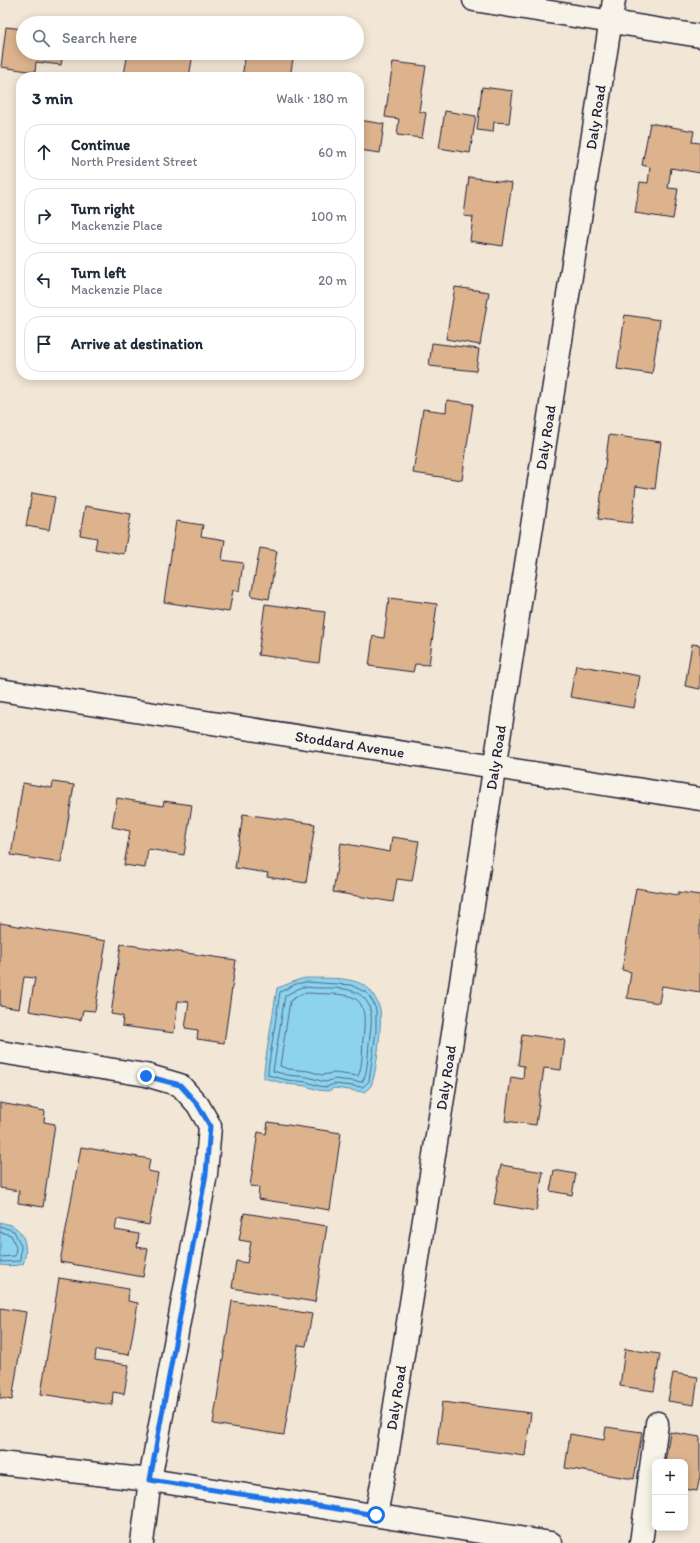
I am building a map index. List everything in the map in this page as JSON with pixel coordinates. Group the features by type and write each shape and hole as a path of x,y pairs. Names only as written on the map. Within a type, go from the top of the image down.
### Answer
{"street":[{"path":"474,0 700,36"},
{"name":"Daly Road","path":"376,1515 388,1450 614,0"},
{"name":"Stoddard Avenue","path":"0,690 700,799"},
{"path":"0,1052 146,1076 180,1085 198,1105 210,1126 206,1174 150,1480 142,1543"},
{"path":"641,1543 657,1423"},
{"path":"0,1463 150,1480 551,1543"}],"water":[{"path":"307,978 340,979 356,982 364,985 370,990 376,999 380,1009 380,1035 374,1077 372,1084 364,1092 334,1088 328,1091 318,1090 306,1086 286,1084 264,1078 277,988"},
{"path":"0,1222 14,1227 22,1235 26,1250 23,1264 12,1266 0,1265"}],"building":[{"path":"6,27 16,28 16,60 62,60 61,65 36,62 35,72 1,67"},
{"path":"127,60 192,60 190,72 124,72"},
{"path":"245,60 293,60 291,72 243,72"},
{"path":"393,62 426,66 419,111 426,113 422,138 397,135 399,119 385,117"},
{"path":"482,87 513,91 509,123 494,122 493,132 477,130"},
{"path":"445,111 476,116 470,153 439,148"},
{"path":"364,121 384,124 380,153 364,151"},
{"path":"650,123 694,131 692,142 700,143 700,173 671,168 668,188 678,189 673,219 635,213 640,182 648,183 650,167 642,165"},
{"path":"469,177 512,183 503,246 470,241 473,217 464,216"},
{"path":"455,287 489,292 480,345 446,339"},
{"path":"625,315 660,320 652,374 617,369"},
{"path":"432,343 479,349 476,371 429,366"},
{"path":"447,400 473,404 462,480 413,473 423,409 446,412"},
{"path":"609,435 661,442 655,489 636,486 632,523 598,519"},
{"path":"32,493 55,497 49,530 26,526"},
{"path":"85,506 131,514 124,554 95,549 97,538 80,535"},
{"path":"176,521 203,525 201,536 225,540 222,560 243,563 239,591 233,590 229,612 164,602"},
{"path":"260,548 277,551 269,599 251,596"},
{"path":"389,598 437,604 429,665 415,664 413,672 369,666 373,636 384,638"},
{"path":"265,604 325,612 319,663 258,655"},
{"path":"692,644 700,645 700,689 685,686"},
{"path":"576,665 640,676 634,708 570,697"},
{"path":"53,782 74,785 61,863 11,855 23,783 52,788"},
{"path":"117,798 163,806 164,801 192,805 184,855 148,849 145,868 124,865 130,831 112,827"},
{"path":"243,814 315,824 306,883 267,877 268,873 235,868"},
{"path":"392,837 419,841 412,881 397,879 393,902 333,892 341,843 390,852"},
{"path":"636,888 678,895 678,892 700,895 700,992 662,986 659,1003 627,998 631,972 622,970"},
{"path":"0,923 106,941 95,1011 83,1010 81,1020 29,1011 35,978 24,977 19,1009 0,1006"},
{"path":"121,944 236,960 224,1043 197,1039 198,1030 185,1028 189,1002 178,1001 174,1033 122,1026 123,1016 111,1014"},
{"path":"522,1034 565,1040 561,1070 544,1068 536,1125 505,1121 511,1077 523,1079 524,1066 518,1065"},
{"path":"0,1103 45,1111 44,1122 55,1124 43,1207 18,1203 19,1191 0,1188"},
{"path":"268,1122 341,1133 330,1210 258,1199 259,1187 250,1186 258,1132 266,1134"},
{"path":"81,1147 150,1159 148,1171 158,1173 149,1225 117,1219 115,1230 139,1234 137,1247 148,1249 143,1277 60,1262"},
{"path":"501,1165 543,1172 536,1211 494,1204"},
{"path":"554,1170 576,1174 572,1195 550,1191"},
{"path":"244,1213 327,1226 315,1302 232,1288 236,1261 247,1263 251,1242 239,1240"},
{"path":"59,1278 129,1289 128,1301 138,1303 129,1355 96,1350 95,1360 129,1365 124,1394 113,1392 112,1405 41,1394"},
{"path":"232,1301 312,1314 306,1346 298,1345 284,1435 213,1424"},
{"path":"0,1308 26,1312 12,1400 0,1398"},
{"path":"625,1349 660,1354 654,1391 620,1386"},
{"path":"673,1373 698,1377 694,1405 668,1401"},
{"path":"442,1402 531,1413 525,1456 437,1444"},
{"path":"606,1427 642,1432 634,1479 565,1468 570,1434 604,1440"},
{"path":"670,1432 700,1437 700,1476 697,1491 688,1490 688,1459 666,1459"}],"route":[{"path":"146,1076 180,1085 198,1105 210,1126 206,1174 150,1480 376,1515"}]}
